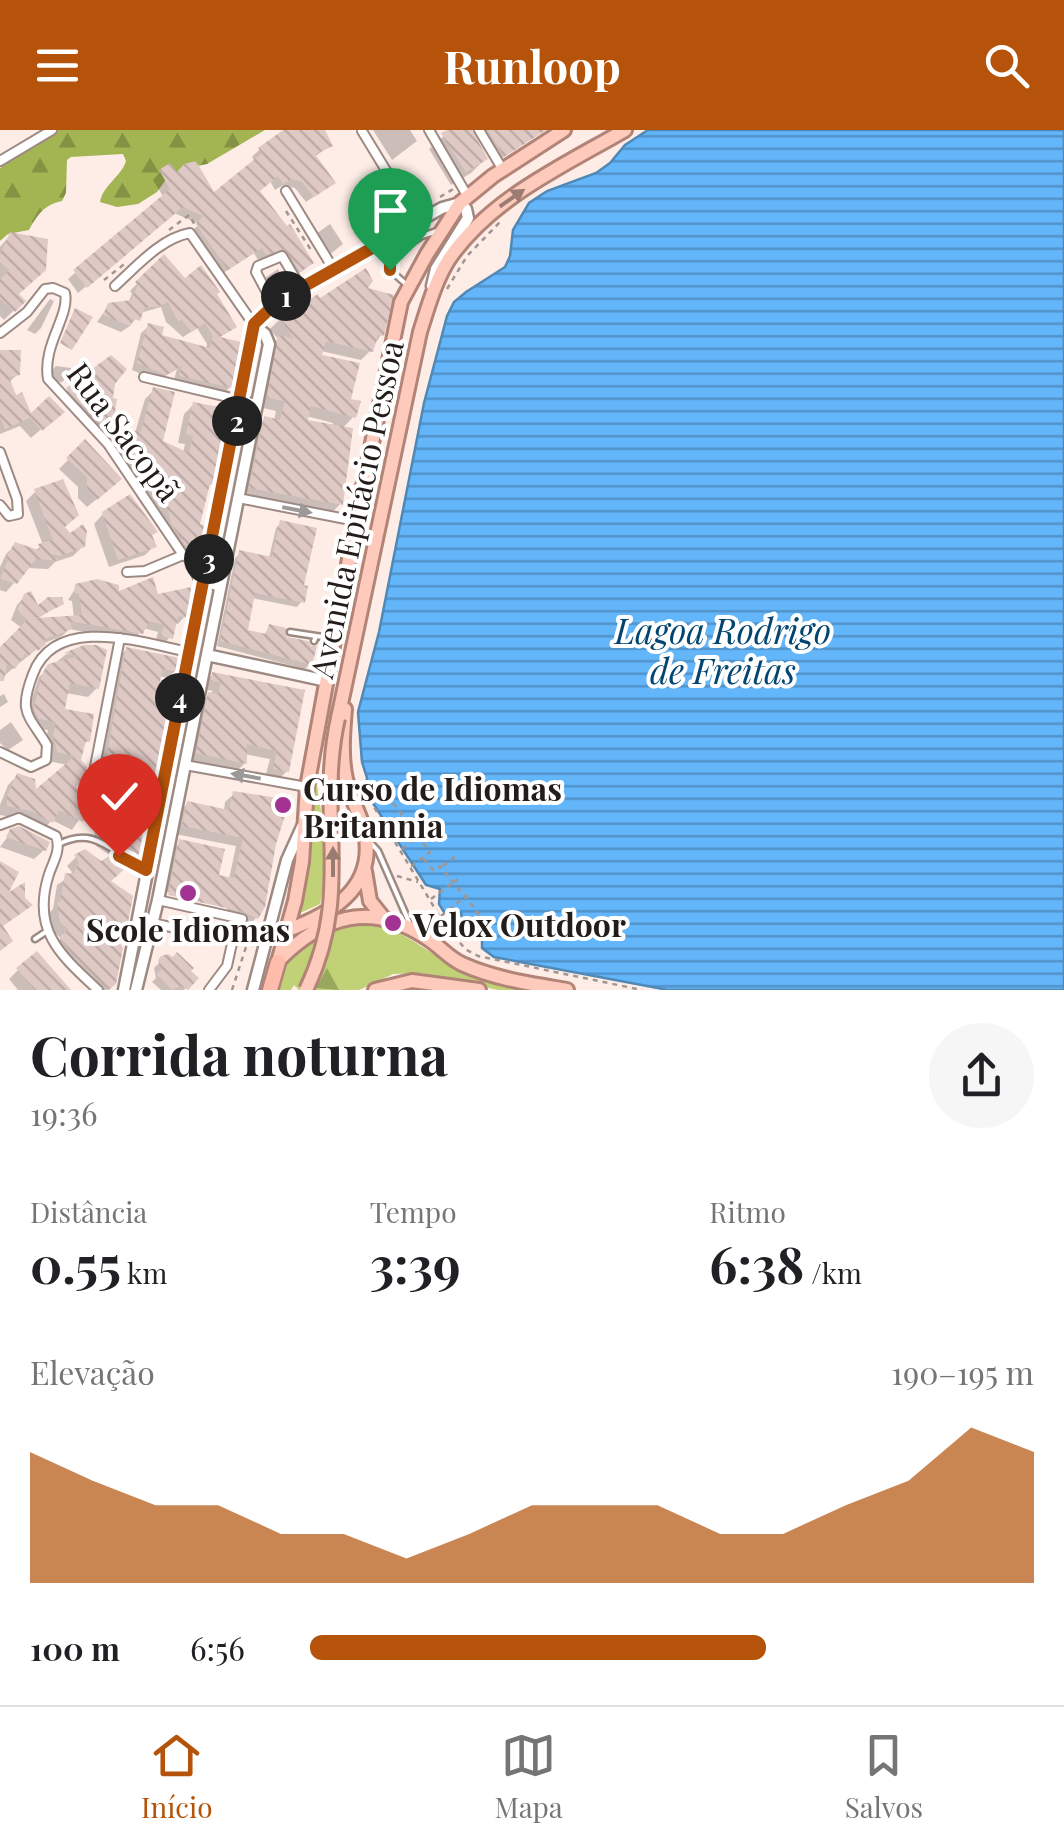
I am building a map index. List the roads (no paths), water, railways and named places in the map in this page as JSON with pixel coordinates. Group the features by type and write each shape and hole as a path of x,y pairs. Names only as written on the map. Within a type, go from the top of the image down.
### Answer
{"highway":[{"name":"Avenida Epitácio Pessoa","path":"278,962 302,862 307,787 397,318 409,286 462,196 564,130"},
{"name":"Avenida Epitácio Pessoa","path":"306,990 322,952 331,913 334,854 330,766 338,718 392,454 448,261 487,217 515,194 625,130"},
{"path":"349,677 343,757 346,779 366,837 365,870 370,901 382,916"},
{"path":"288,930 338,907 365,870"},
{"path":"270,990 278,962 299,942 339,922 366,915 382,916 427,938 449,957 475,970 567,990"},
{"path":"374,990 412,981 479,990"}],"street":[{"path":"0,162 52,130"},
{"path":"429,130 462,196 468,218 436,269 436,297"},
{"path":"479,130 503,170"},
{"path":"362,131 418,219"},
{"path":"286,191 334,270"},
{"path":"124,990 254,324 273,304 462,196"},
{"path":"116,286 150,254 190,233 270,344 158,900 136,990"},
{"path":"273,304 256,272 258,266 282,256 301,288"},
{"name":"Rua Sacopã","path":"0,333 27,312 45,289 65,293 66,304 48,350 48,379 108,444 205,583"},
{"path":"144,377 258,404"},
{"path":"0,452 17,499 18,514 9,516 0,505"},
{"path":"238,498 356,522"},
{"path":"127,572 145,572 187,557 209,556 226,564"},
{"path":"205,583 221,588"},
{"path":"0,752 32,767 46,760 47,744 31,726 26,706 36,666 46,654 92,636 189,652"},
{"path":"92,782 120,638"},
{"path":"208,655 302,670 327,681"},
{"path":"185,765 307,787"},
{"path":"0,824 22,818 53,832 58,844 44,897 47,932 58,950 98,990"},
{"path":"253,990 287,860 303,826"},
{"path":"158,900 242,919"},
{"path":"152,923 233,939 288,930"},
{"path":"210,990 227,966 233,939"}],"lane":[{"path":"418,219 422,236"},
{"path":"409,286 390,270 394,252 441,230"},
{"path":"374,247 394,252"},
{"path":"290,632 335,639"},
{"path":"58,844 76,835 88,836 146,870"},
{"path":"366,837 379,855 412,931"},
{"path":"35,938 47,932"}],"water":[{"name":"Lagoa Rodrigo de Freitas","path":"648,130 1064,130 1064,990 668,990 494,957 482,948 482,938 473,929 464,928 461,913 449,909 444,912 439,904 440,889 426,885 365,791 367,778 358,712 379,632 424,403 447,316 454,302 505,267 513,230 529,203 547,191 596,173 625,145"}],"place":[{"name":"Curso de Idiomas Britannia","path":"283,805"},
{"name":"Scole Idiomas","path":"188,893"},
{"name":"Velox Outdoor","path":"393,923"}]}
